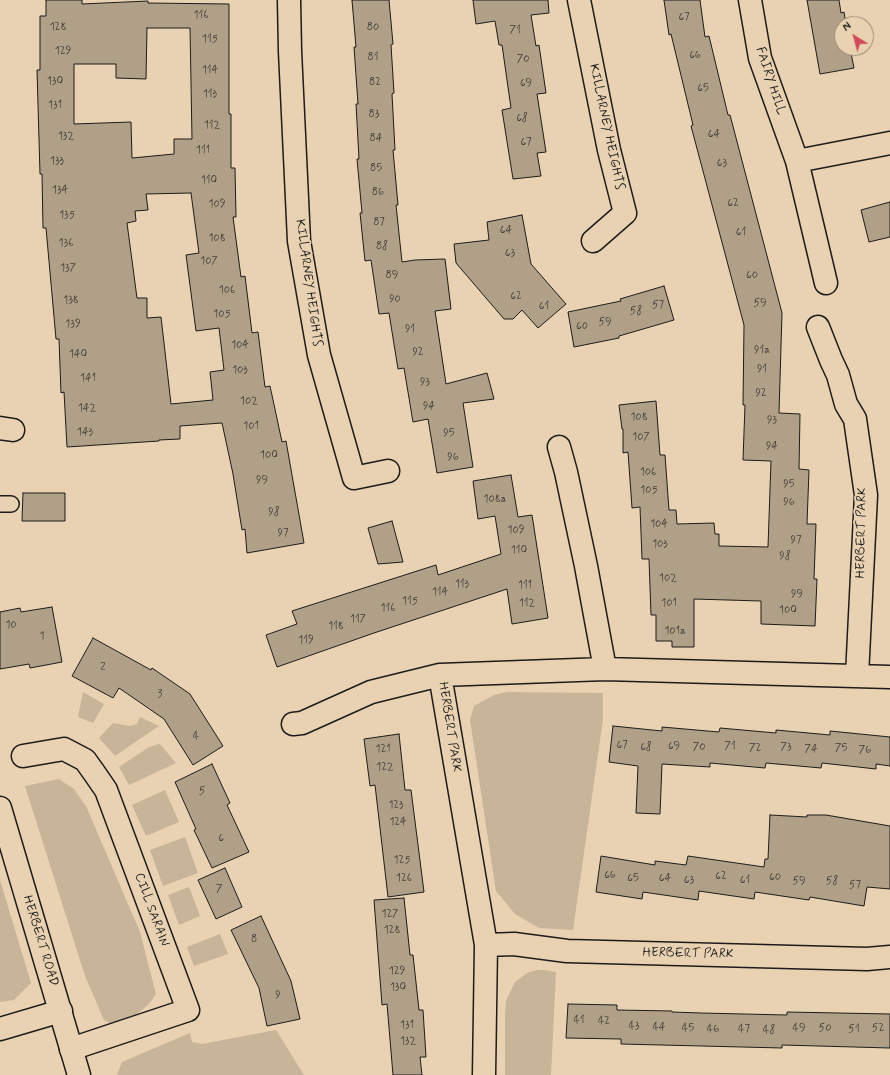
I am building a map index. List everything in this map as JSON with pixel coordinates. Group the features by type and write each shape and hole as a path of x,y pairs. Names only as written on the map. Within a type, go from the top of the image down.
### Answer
{"street":[{"name":"KILLARNEY HEIGHTS","path":"289,0 299,241 319,355 354,478 388,471"},
{"name":"KILLARNEY HEIGHTS","path":"579,0 609,150 625,213 594,242"},
{"name":"FAIRY HILL","path":"750,0 760,58 797,161 826,283"},
{"path":"797,161 890,143"},
{"name":"HERBERT PARK","path":"818,327 838,375 846,404 855,420 866,495 857,676"},
{"path":"558,447 566,472 586,566 605,669"},
{"name":"HERBERT PARK","path":"293,724 302,723 372,692 440,674 605,669 890,677"},
{"name":"HERBERT PARK","path":"440,674 486,945 484,951 484,1075"},
{"name":"CILL SARAIN","path":"23,756 64,749 84,760 106,790 188,1010 71,1049"},
{"name":"HERBERT ROAD","path":"0,808 79,1075"},
{"name":"HERBERT PARK","path":"486,945 514,944 567,951 867,959 890,957"},
{"path":"0,1029 61,1011"}],"shaded area":[{"path":"83,692 104,704 93,723 78,717"},
{"path":"507,692 603,693 603,719 573,930 539,928 515,914 496,891 470,720 474,706 494,695"},
{"path":"140,717 159,726 115,756 99,738 113,723 130,726 137,724"},
{"path":"160,744 176,763 129,785 119,767 149,747"},
{"path":"59,779 74,789 86,806 140,932 156,994 149,1004 130,1020 111,1024 104,1020 85,976 25,786"},
{"path":"165,790 179,822 146,836 132,805"},
{"path":"185,837 198,873 163,886 150,850"},
{"path":"0,880 31,983 14,1000 0,1002"},
{"path":"189,887 200,916 179,925 168,895"},
{"path":"220,934 228,954 194,966 187,947"},
{"path":"536,970 556,972 551,1075 505,1075 506,1001 515,982 527,973"},
{"path":"276,1030 304,1075 117,1075 122,1062 190,1033 192,1042 202,1044"}],"building":[{"path":"46,0 82,0 82,4 148,1 148,3 229,4 229,114 231,114 231,168 235,168 236,217 233,217 241,277 245,276 252,333 258,332 265,387 270,386 282,442 286,441 304,543 247,553 245,529 242,530 233,474 222,423 180,426 180,439 67,447 64,392 61,393 59,339 56,339 46,228 43,228 42,174 40,174 37,70 40,70 40,16 46,16","holes":["147,28 190,28 192,139 174,139 174,154 132,158 131,122 74,124 74,64 116,64 116,78 146,79","191,193 199,253 186,255 196,331 219,328 224,370 210,372 213,400 171,404 161,317 147,318 147,298 137,298 127,223 136,221 135,211 148,210 146,194"]},
{"path":"352,0 389,0 393,44 391,45 395,150 393,150 398,205 396,205 402,262 445,259 451,309 435,311 446,384 487,373 494,399 463,403 473,467 437,473 428,419 413,422 404,368 398,369 389,313 379,314 371,260 365,261 360,213 362,213 357,159 359,159 356,104 358,104 354,47 356,47"},
{"path":"473,0 548,0 549,13 531,15 536,46 539,45 546,93 537,94 546,152 537,153 541,176 513,179 502,110 511,108 502,45 499,45 495,21 476,24"},
{"path":"664,0 700,0 705,37 709,36 728,115 730,115 782,313 779,413 800,414 799,469 809,470 807,524 816,524 814,579 817,579 815,626 761,624 761,601 694,599 694,647 672,647 672,641 656,641 656,615 651,615 649,559 642,559 640,507 632,508 628,452 623,453 623,429 619,405 656,401 660,455 665,455 669,510 676,510 677,524 714,523 715,534 719,534 719,546 768,547 771,461 743,460 745,405 743,405 744,325 691,126 693,125 671,34 669,35"},
{"path":"807,0 839,0 841,13 844,12 845,16 834,16 834,56 852,56 854,68 820,74"},
{"path":"890,202 890,237 869,242 861,210"},
{"path":"522,215 531,264 566,304 538,328 522,310 513,319 504,319 456,263 454,244 489,240 487,222"},
{"path":"664,286 674,320 619,336 619,338 574,347 568,312 621,301 620,299"},
{"path":"511,475 518,517 532,515 548,618 512,624 507,589 277,667 266,635 297,624 292,611 436,565 438,575 501,554 495,516 478,519 473,481"},
{"path":"23,493 65,493 65,521 22,521"},
{"path":"392,521 403,562 378,564 368,528"},
{"path":"52,607 62,662 30,668 29,664 0,669 0,612 20,608 21,612"},
{"path":"93,638 151,670 152,668 190,694 223,746 193,765 164,719 119,688 113,698 72,676"},
{"path":"613,726 662,731 662,727 719,732 720,728 776,733 776,730 830,735 830,731 890,737 890,766 876,764 876,769 822,763 821,768 766,763 765,768 710,763 710,767 662,764 660,814 636,813 638,766 609,762"},
{"path":"399,734 405,790 411,790 424,892 388,897 375,785 370,786 364,739"},
{"path":"212,764 230,803 227,805 249,852 212,868 194,830 196,829 175,782"},
{"path":"770,815 807,817 807,815 826,815 890,826 890,889 867,887 864,906 810,897 809,900 755,892 754,899 699,891 698,900 643,892 642,899 596,892 601,856 655,865 655,861 686,865 688,856 764,867 765,859 768,859"},
{"path":"225,868 242,907 216,919 198,880"},
{"path":"404,898 410,955 413,955 419,1010 423,1010 426,1057 420,1057 422,1075 393,1075 387,1004 382,1005 374,900"},
{"path":"261,916 291,981 300,1019 267,1026 259,988 231,930"},
{"path":"568,1004 617,1005 617,1010 701,1013 787,1015 787,1012 890,1014 890,1048 782,1045 782,1048 621,1044 621,1039 566,1038"}]}
